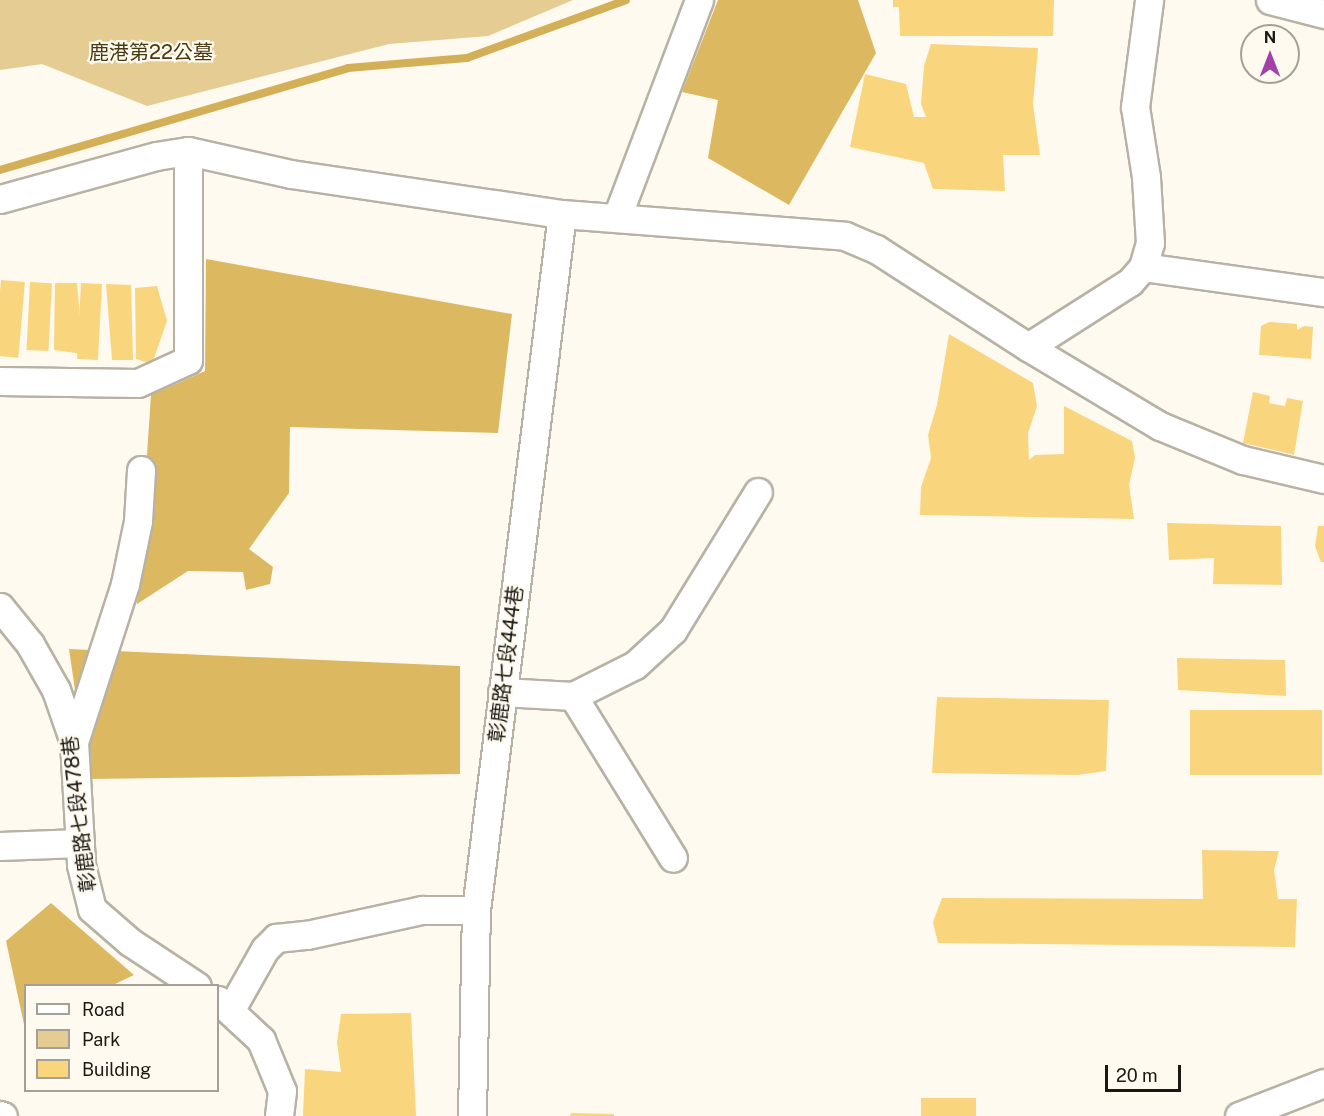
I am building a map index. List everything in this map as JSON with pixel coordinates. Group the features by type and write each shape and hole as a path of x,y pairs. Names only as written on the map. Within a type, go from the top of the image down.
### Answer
{"street":[{"path":"617,216 699,0"},
{"path":"1028,347 1130,282 1143,267 1149,232 1146,177 1135,107 1149,0"},
{"path":"1270,0 1324,14"},
{"path":"0,381 138,383 188,360 188,150"},
{"path":"0,200 188,150 291,174 561,214 617,216 678,226 845,236 876,249 1028,347 1160,426 1200,445 1324,479"},
{"name":"彰鹿路七段444巷","path":"472,1116 476,910 561,214"},
{"path":"1143,267 1324,292"},
{"path":"74,742 125,584 138,520 141,470"},
{"path":"502,692 573,696 635,665 673,630 758,492"},
{"name":"彰鹿路七段478巷","path":"0,607 30,644 56,690 74,742 80,843 92,909 130,942 194,984"},
{"path":"573,696 673,858"},
{"path":"0,846 80,843"},
{"path":"279,1116 282,1091 274,1066 261,1040 224,1004 265,949 276,938 307,935 422,910 476,910"},
{"path":"1239,1116 1324,1083"}],"green space":[{"name":"鹿港第22公墓","path":"0,0 573,0 488,36 389,44 147,106 42,64 0,70"}],"shaded area":[{"path":"718,0 858,0 876,53 789,205 708,158 718,100 682,92"},
{"path":"206,259 512,314 498,433 290,427 289,493 249,549 273,567 270,584 246,590 243,572 188,571 137,604 151,395 205,371"},
{"path":"69,649 460,666 460,774 88,779"},
{"path":"51,903 134,975 115,984 24,984 24,1024 6,941"}],"building":[{"path":"893,0 1054,0 1053,36 900,36 899,7 893,7"},
{"path":"931,44 1038,48 1033,104 1040,155 1003,155 1005,191 933,189 924,163 850,147 865,74 906,84 914,117 926,117 921,104 924,66"},
{"path":"1,280 25,282 18,358 0,356"},
{"path":"30,282 52,283 48,351 26,350"},
{"path":"55,283 77,283 83,354 54,350"},
{"path":"81,283 102,284 98,360 77,359"},
{"path":"106,284 131,285 133,360 112,360"},
{"path":"157,286 167,321 152,364 136,359 135,288"},
{"path":"1269,322 1297,324 1297,330 1304,326 1313,327 1311,359 1259,355 1261,326"},
{"path":"949,334 1033,383 1037,406 1028,433 1029,460 1035,455 1064,454 1064,406 1132,441 1135,458 1129,485 1134,519 920,515 921,487 931,458 928,435 937,405"},
{"path":"1253,392 1270,396 1269,403 1285,406 1287,398 1303,401 1294,455 1243,443"},
{"path":"1167,523 1281,526 1282,585 1213,584 1214,558 1169,560"},
{"path":"1318,526 1324,526 1324,562 1321,562 1315,546"},
{"path":"1177,658 1285,660 1286,696 1178,690"},
{"path":"937,697 1109,700 1106,771 1078,775 932,773"},
{"path":"1190,710 1322,710 1322,775 1190,775"},
{"path":"1202,850 1279,851 1274,870 1278,899 1297,899 1295,947 938,943 933,922 942,898 1203,899"},
{"path":"411,1013 416,1116 303,1116 305,1069 341,1072 337,1042 341,1014"},
{"path":"921,1098 976,1098 976,1116 921,1116"},
{"path":"571,1113 614,1114 614,1116 570,1116"}],"waterway":[{"path":"0,170 348,68 467,58 626,0"}]}
